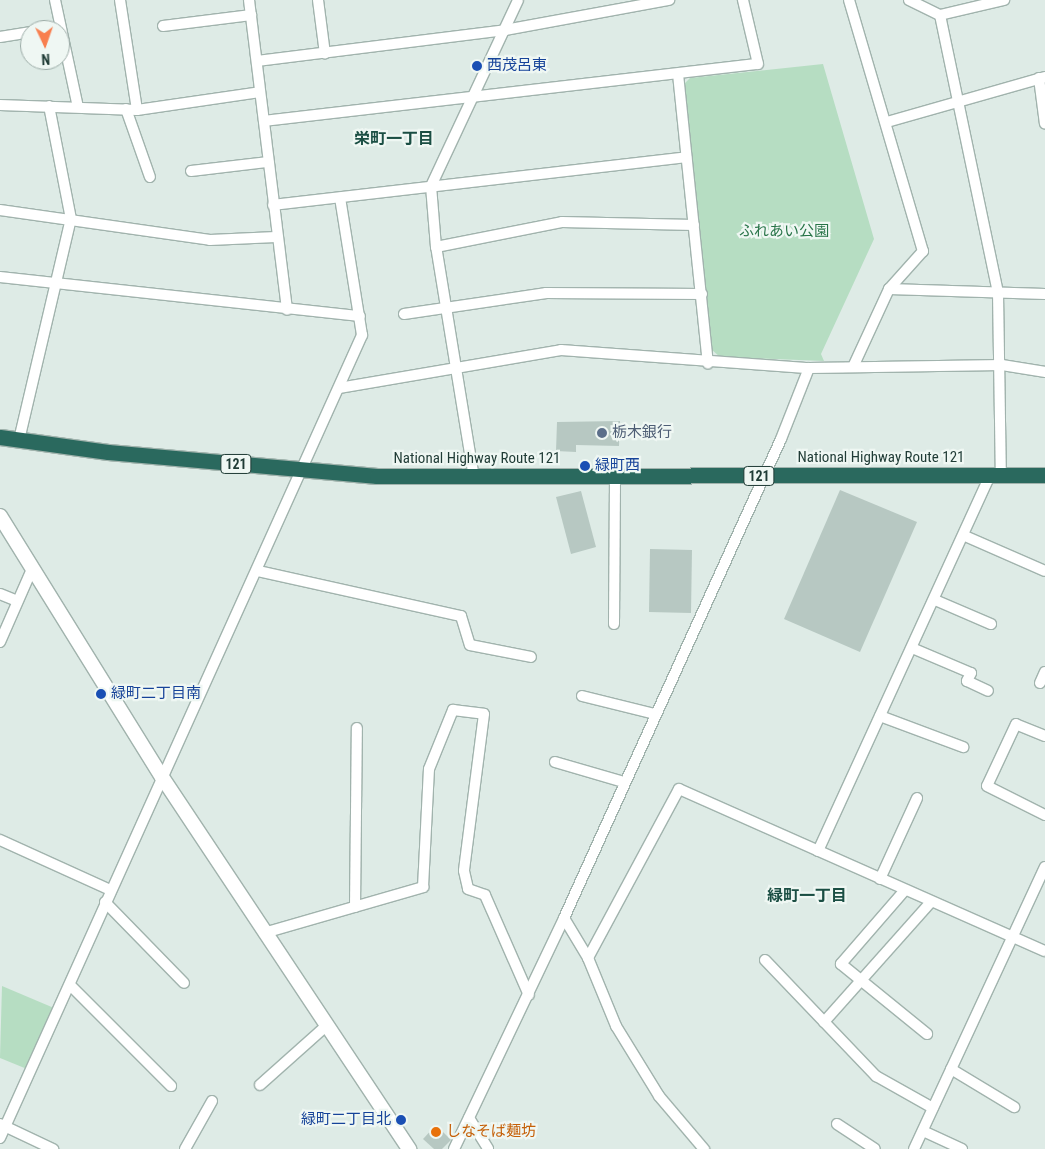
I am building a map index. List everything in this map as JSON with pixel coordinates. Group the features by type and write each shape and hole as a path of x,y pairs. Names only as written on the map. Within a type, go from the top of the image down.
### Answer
{"highway":[{"name":"National Highway Route 121","path":"0,437 302,470 474,478 1045,475"}],"street":[{"path":"55,0 78,106"},
{"path":"120,0 132,109 150,176"},
{"path":"249,0 276,237 287,310"},
{"path":"318,0 326,54"},
{"path":"474,478 436,247 431,186 474,98 518,0"},
{"path":"257,61 326,54 505,30 670,0"},
{"path":"264,121 758,64 742,0"},
{"path":"849,0 887,122 923,251 889,290 852,366"},
{"path":"908,0 940,15 1004,0"},
{"path":"163,26 251,15"},
{"path":"818,851 965,536 996,475 1002,365 998,293 940,15"},
{"path":"0,37 20,34"},
{"path":"678,74 708,363"},
{"path":"887,122 1042,77 1045,124"},
{"path":"0,104 132,109 260,92"},
{"path":"19,440 58,285 71,219 49,106"},
{"path":"273,205 686,157"},
{"path":"191,171 268,162"},
{"path":"0,1138 2,1126 70,985 110,890 258,572 362,336 340,198"},
{"path":"0,210 210,240 276,237"},
{"path":"436,247 562,222 694,225"},
{"path":"0,277 287,310 360,316"},
{"path":"889,290 1045,294"},
{"path":"404,314 546,293 702,294"},
{"path":"339,388 457,370 561,350 708,363 809,368 1002,365 1045,372"},
{"path":"454,1149 529,995 564,918 763,476 809,368"},
{"path":"614,624 615,476"},
{"path":"0,516 162,777 409,1149"},
{"path":"965,536 1045,570"},
{"path":"0,642 32,569"},
{"path":"258,572 461,616 470,645 530,658"},
{"path":"0,594 17,601"},
{"path":"935,600 991,624"},
{"path":"912,648 970,673 967,681 988,691"},
{"path":"1040,683 1045,672"},
{"path":"582,696 655,714"},
{"path":"264,933 424,887 429,769 453,710 484,714 464,870 468,889 485,895 529,995"},
{"path":"880,716 963,748"},
{"path":"1045,736 1016,724 987,786 1045,815"},
{"path":"355,907 357,728"},
{"path":"555,762 624,782"},
{"path":"588,958 680,789 1012,938 1045,951"},
{"path":"880,879 918,798"},
{"path":"0,840 110,890"},
{"path":"914,1149 1045,867"},
{"path":"904,890 841,964 927,1034"},
{"path":"105,902 184,983"},
{"path":"824,1022 931,902"},
{"path":"564,918 588,958 616,1026 659,1096 704,1149"},
{"path":"764,960 876,1076 933,1108"},
{"path":"70,985 171,1086"},
{"path":"260,1085 327,1025"},
{"path":"951,1069 1014,1107"},
{"path":"185,1149 212,1101"},
{"path":"469,1118 488,1149"},
{"path":"837,1124 875,1149"},
{"path":"2,1126 53,1149"},
{"path":"923,1131 962,1149"}],"green space":[{"name":"ふれあい公園","path":"823,64 874,239 821,354 824,361 720,357 711,349 683,85 690,78"},
{"path":"2,986 54,1008 27,1069 0,1058"}],"building":[{"path":"620,421 619,446 576,445 576,452 556,451 557,422"},
{"path":"840,490 917,522 860,652 784,619"},
{"path":"581,491 596,547 571,554 556,497"},
{"path":"650,549 692,550 691,613 649,612"},
{"name":"しなそば麺坊","path":"436,1125 451,1140 442,1149 434,1149 423,1139"}],"place":[{"name":"西茂呂東","path":"477,66"},
{"name":"栃木銀行","path":"602,433"},
{"name":"緑町西","path":"585,466"},
{"name":"緑町二丁目南","path":"101,694"},
{"name":"緑町二丁目北","path":"401,1120"},
{"name":"しなそば麺坊","path":"436,1132"}],"district":[{"name":"栄町一丁目","path":"394,139"},
{"name":"緑町一丁目","path":"807,896"}]}
